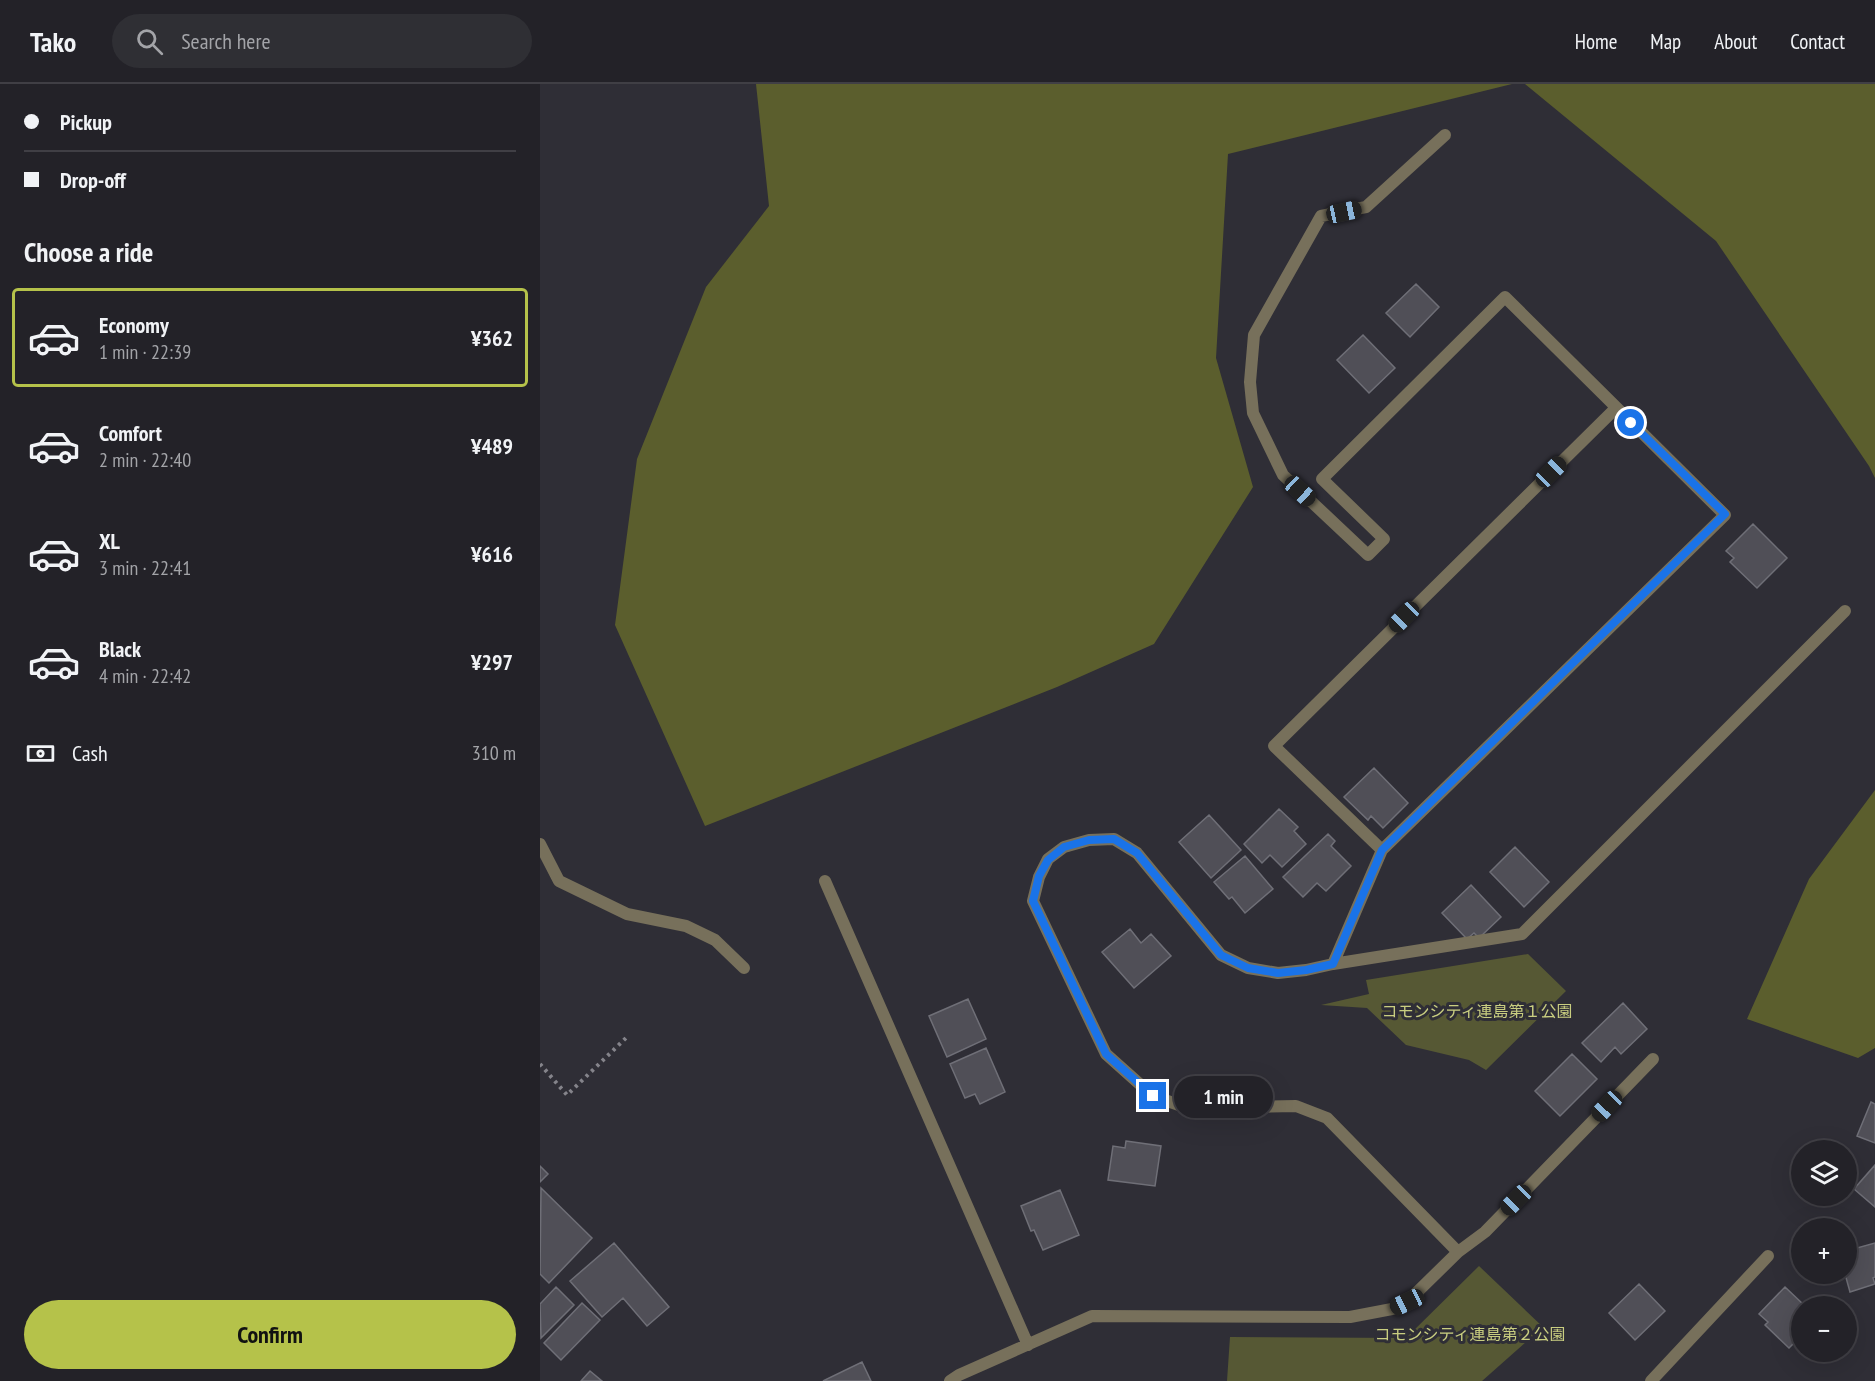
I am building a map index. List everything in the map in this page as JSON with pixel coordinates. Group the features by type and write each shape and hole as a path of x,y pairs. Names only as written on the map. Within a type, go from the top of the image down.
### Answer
{"street":[{"path":"1333,964 1382,850 1725,514 1505,297 1322,479 1384,539 1368,555 1283,475 1253,413 1250,382 1254,334 1321,216 1366,207 1445,135"},
{"path":"1382,850 1274,746 1616,408"},
{"path":"1458,1252 1327,1118 1296,1106 1209,1108 1179,1105 1153,1096 1132,1079 1106,1054 1033,901 1039,876 1048,860 1064,847 1089,840 1114,839 1137,853 1221,955 1248,968 1278,973 1522,934 1845,611"},
{"path":"540,844 558,881 627,915 686,926 715,940 744,968"},
{"path":"825,881 1028,1345"},
{"path":"950,1381 958,1375 1092,1316 1350,1317 1392,1309 1407,1302 1458,1252 1485,1232 1653,1059"},
{"path":"1652,1381 1768,1256"}],"path":[{"path":"540,1064 567,1095 628,1036"}],"green space":[{"path":"756,84 1512,84 1228,154 1216,358 1253,487 1154,644 1057,687 705,826 615,625 637,459 706,287 769,206"},
{"path":"1525,84 1875,84 1875,478 1716,241"},
{"path":"1875,790 1875,1048 1858,1058 1747,1019 1809,879"},
{"name":"コモンシティ連島第１公園","path":"1528,954 1566,991 1486,1070 1469,1060 1406,1045 1367,1008 1321,1005 1369,994 1366,980"},
{"name":"コモンシティ連島第２公園","path":"1479,1266 1543,1327 1482,1381 1227,1381 1230,1337 1406,1338"}],"building":[{"path":"1416,284 1439,307 1410,337 1386,313"},
{"path":"1363,335 1395,368 1369,393 1337,360"},
{"path":"1753,524 1787,558 1757,588 1730,562 1734,558 1726,551"},
{"path":"1374,768 1408,803 1383,828 1371,816 1368,820 1344,797"},
{"path":"1279,809 1298,827 1294,831 1306,844 1282,867 1270,855 1262,863 1244,844"},
{"path":"1209,815 1241,850 1211,878 1179,842"},
{"path":"1328,834 1335,841 1331,846 1351,866 1326,891 1317,883 1303,897 1283,877"},
{"path":"1515,847 1549,882 1524,907 1490,872"},
{"path":"1245,856 1273,889 1245,913 1232,897 1229,899 1214,882"},
{"path":"1471,885 1501,917 1479,938 1474,933 1467,939 1442,913"},
{"path":"1130,929 1141,943 1151,934 1171,956 1134,988 1102,952"},
{"path":"968,999 986,1039 947,1057 929,1016"},
{"path":"1623,1003 1647,1029 1621,1054 1615,1047 1601,1062 1582,1043"},
{"path":"986,1048 1005,1092 980,1104 975,1094 965,1098 950,1064"},
{"path":"1572,1054 1597,1079 1560,1116 1535,1091"},
{"path":"1871,1102 1875,1104 1875,1143 1857,1136"},
{"path":"1126,1141 1161,1146 1155,1186 1108,1180 1113,1146 1125,1148"},
{"path":"1875,1165 1875,1207 1857,1192 1857,1186"},
{"path":"540,1166 548,1174 540,1182"},
{"path":"541,1188 592,1238 549,1283 540,1274"},
{"path":"1060,1190 1079,1235 1043,1250 1034,1230 1031,1231 1021,1206"},
{"path":"614,1243 669,1307 647,1326 623,1298 602,1317 570,1281"},
{"path":"1875,1243 1875,1277 1873,1278 1875,1284 1850,1292 1848,1284 1857,1284 1857,1248"},
{"path":"1639,1284 1665,1311 1635,1340 1609,1313"},
{"path":"556,1287 574,1305 541,1338 540,1304"},
{"path":"1785,1287 1794,1296 1791,1296 1791,1346 1789,1348 1765,1325 1768,1322 1759,1314"},
{"path":"582,1303 600,1320 561,1360 544,1343"},
{"path":"862,1362 871,1381 823,1381"},
{"path":"590,1371 602,1381 581,1381"}],"route":[{"path":"1153,1096 1106,1054 1033,901 1039,876 1048,860 1064,847 1089,840 1114,839 1137,853 1221,955 1248,968 1278,973 1333,964 1382,850 1725,514 1631,423"}]}
